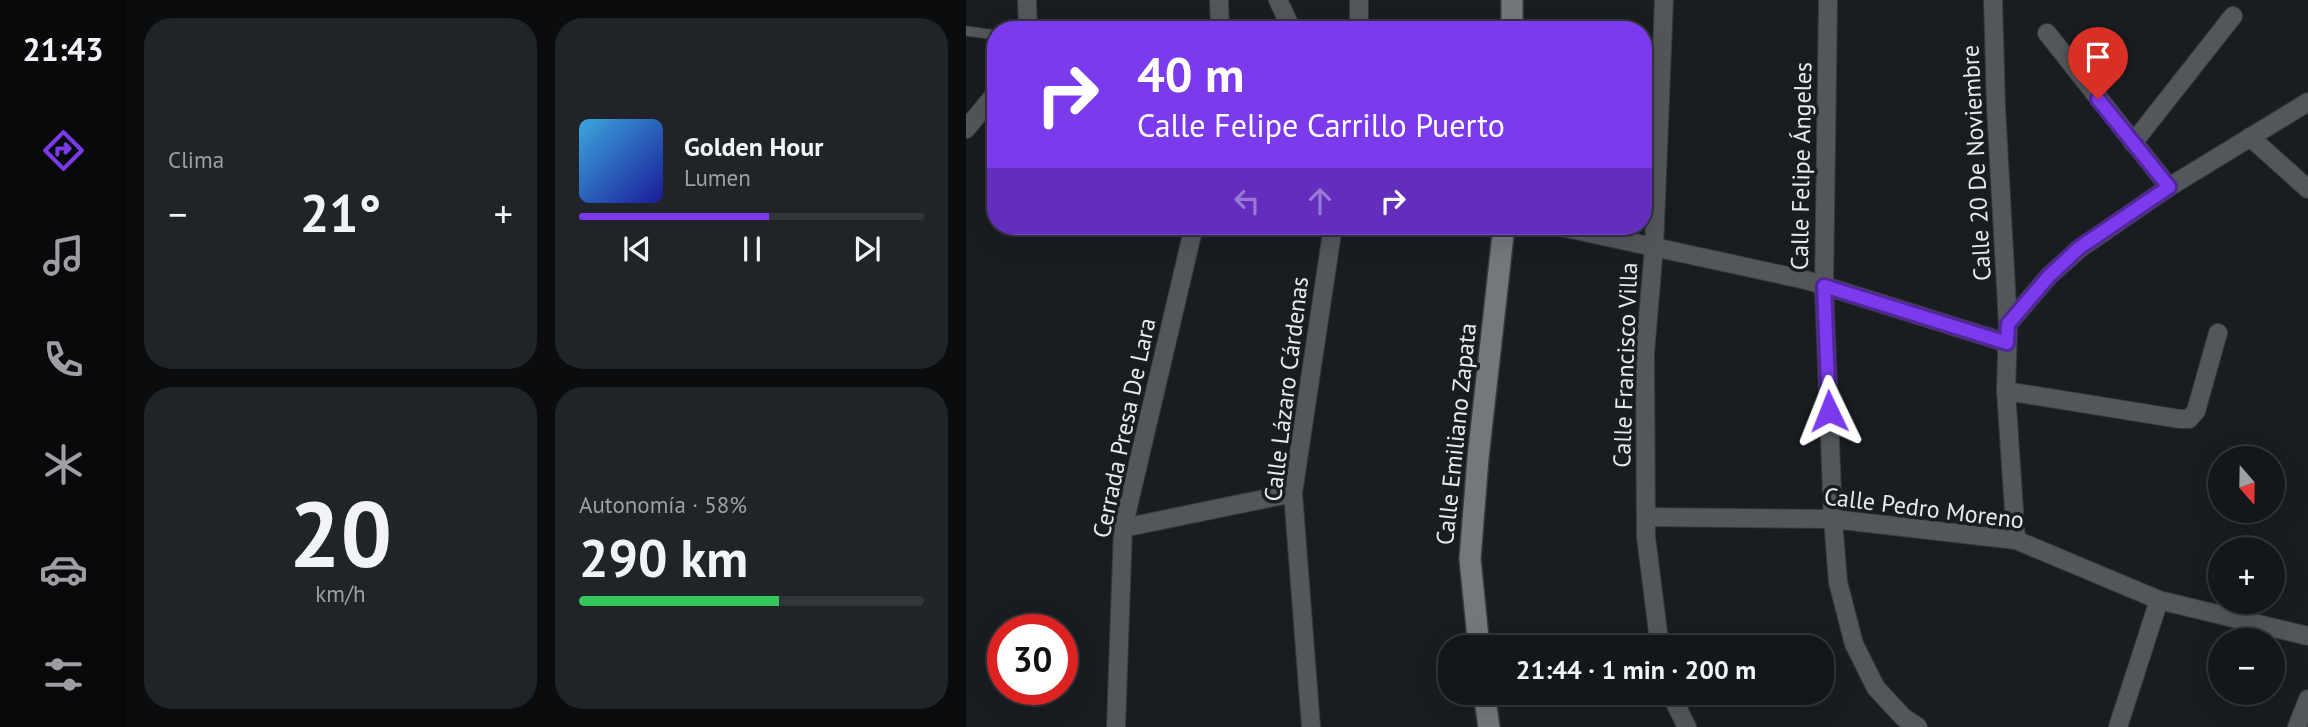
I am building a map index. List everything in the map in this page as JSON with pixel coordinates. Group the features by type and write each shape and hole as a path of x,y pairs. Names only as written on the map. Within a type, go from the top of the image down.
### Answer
{"street":[{"path":"1027,0 1028,21"},
{"path":"1219,0 1220,21"},
{"path":"1278,0 1288,21"},
{"path":"1359,0 1359,21"},
{"path":"1512,0 1512,21"},
{"name":"Calle Francisco Villa","path":"1658,635 1646,537 1645,354 1654,247 1664,0"},
{"name":"Calle Felipe Ángeles","path":"1828,0 1824,286 1838,582 1854,644 1876,688 1903,717 1918,727"},
{"name":"Calle 20 De Noviembre","path":"1993,0 2008,324 2006,391 2016,540"},
{"path":"2133,143 2233,16"},
{"path":"2047,33 2169,187"},
{"path":"2008,324 2049,276 2079,248 2169,187 2308,102"},
{"path":"966,129 987,104"},
{"path":"2250,137 2308,189"},
{"name":"Cerrada Presa De Lara","path":"1116,727 1123,528 1193,235"},
{"name":"Calle Lázaro Cárdenas","path":"1311,727 1293,493 1332,235"},
{"name":"Calle Emiliano Zapata","path":"1478,635 1470,559 1478,458 1503,235"},
{"path":"1599,235 1824,286 2007,343"},
{"path":"2006,391 2189,419 2196,411 2218,333"},
{"path":"1123,528 1293,493"},
{"name":"Calle Pedro Moreno","path":"1646,517 1833,519 2016,540 2159,600 2308,636"},
{"path":"2118,727 2159,600"},
{"path":"2297,727 2308,699"},
{"path":"1486,705 1489,727"},
{"path":"1676,705 1687,727"}],"lane":[{"path":"966,31 987,34"}],"route":[{"path":"1829,411 1824,286 2007,343 2008,324 2049,276 2079,248 2169,187 2098,99"}]}
